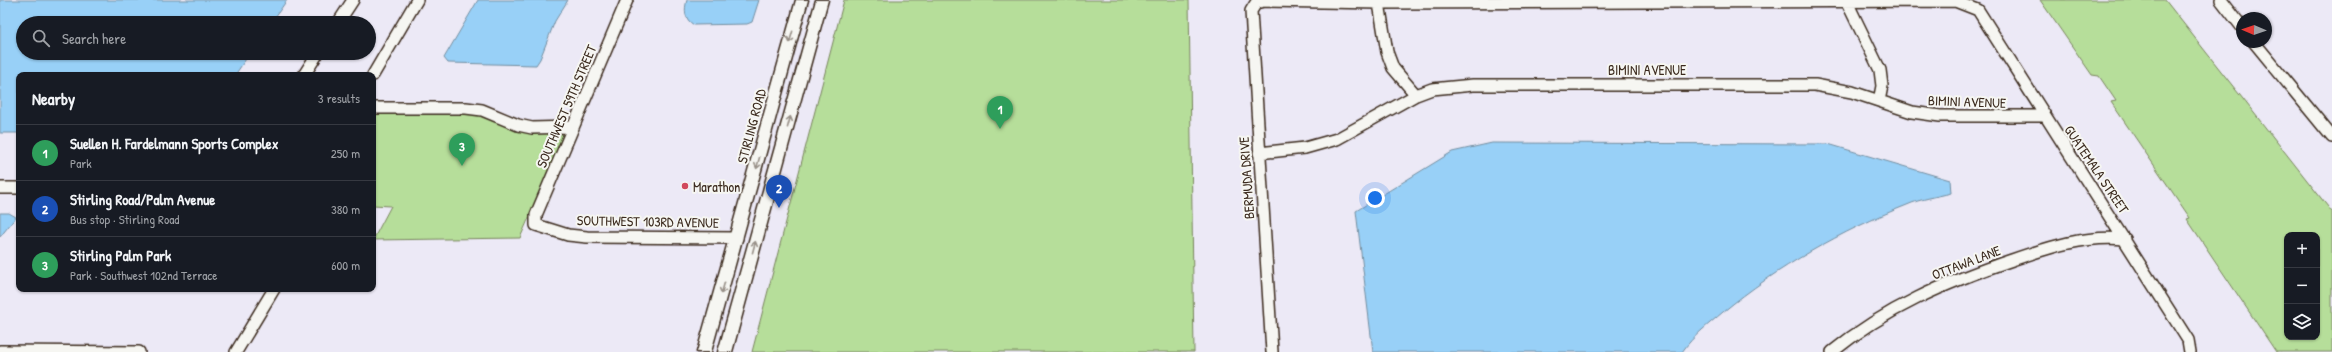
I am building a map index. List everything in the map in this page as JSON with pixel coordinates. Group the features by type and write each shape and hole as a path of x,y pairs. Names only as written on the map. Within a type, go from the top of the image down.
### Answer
{"main road":[{"name":"STIRLING ROAD","path":"704,352 737,238 802,0"},
{"path":"725,352 822,0"}],"street":[{"path":"343,16 353,0"},
{"path":"375,72 417,0"},
{"name":"SOUTHWEST 59TH STREET","path":"536,225 536,215 572,126 627,0"},
{"path":"1416,95 1393,68 1387,52 1379,3 1846,0 1880,70 1882,86 1879,102"},
{"name":"GUATEMALA STREET","path":"1846,0 1955,1 1973,7 1982,15 2044,116 2125,239 2188,340 2190,352"},
{"path":"2221,0 2236,19"},
{"name":"BERMUDA DRIVE","path":"1272,352 1251,11 1256,3 1264,1 1379,3"},
{"path":"2259,48 2332,137"},
{"path":"306,72 314,60"},
{"name":"BIMINI AVENUE","path":"1259,153 1305,148 1337,139 1416,95 1432,89 1473,85 1815,84 1852,92 1912,112 1940,116 2044,116"},
{"path":"376,108 466,108 482,110 518,125 532,128 572,126"},
{"path":"0,188 16,188"},
{"name":"SOUTHWEST 103RD AVENUE","path":"536,225 568,235 587,237 737,238"},
{"name":"OTTAWA LANE","path":"1832,352 1852,334 1909,300 2000,264 2062,244 2092,238 2125,239"},
{"path":"236,352 272,292"},
{"path":"0,351 139,352"}],"green space":[{"path":"844,0 1189,0 1194,352 752,352"},
{"path":"2040,0 2165,0 2332,212 2332,352 2276,352 2187,219 2190,218 2111,102 2116,101 2099,76 2092,75"},
{"path":"376,108 473,109 518,125 569,127 520,238 376,240 376,234 391,206 376,205"}],"water":[{"path":"0,0 287,0 276,16 16,16 16,60 245,60 237,72 16,72 16,133 0,133"},
{"path":"478,0 568,0 555,21 540,59 536,65 448,63 444,58"},
{"path":"687,0 759,0 752,22 747,24 694,25 688,20 686,14 685,7"},
{"path":"1492,143 1828,144 1950,180 1951,193 1917,201 1883,215 1811,251 1765,280 1743,296 1701,331 1682,352 1373,352 1356,211 1452,152"},
{"path":"0,213 9,213 16,217 0,237"}],"place":[{"name":"Suellen H. Fardelmann Sports Complex","path":"1000,129"},
{"name":"Stirling Palm Park","path":"462,166"},
{"name":"Marathon","path":"685,186"},
{"name":"Stirling Road/Palm Avenue","path":"779,208"}]}
